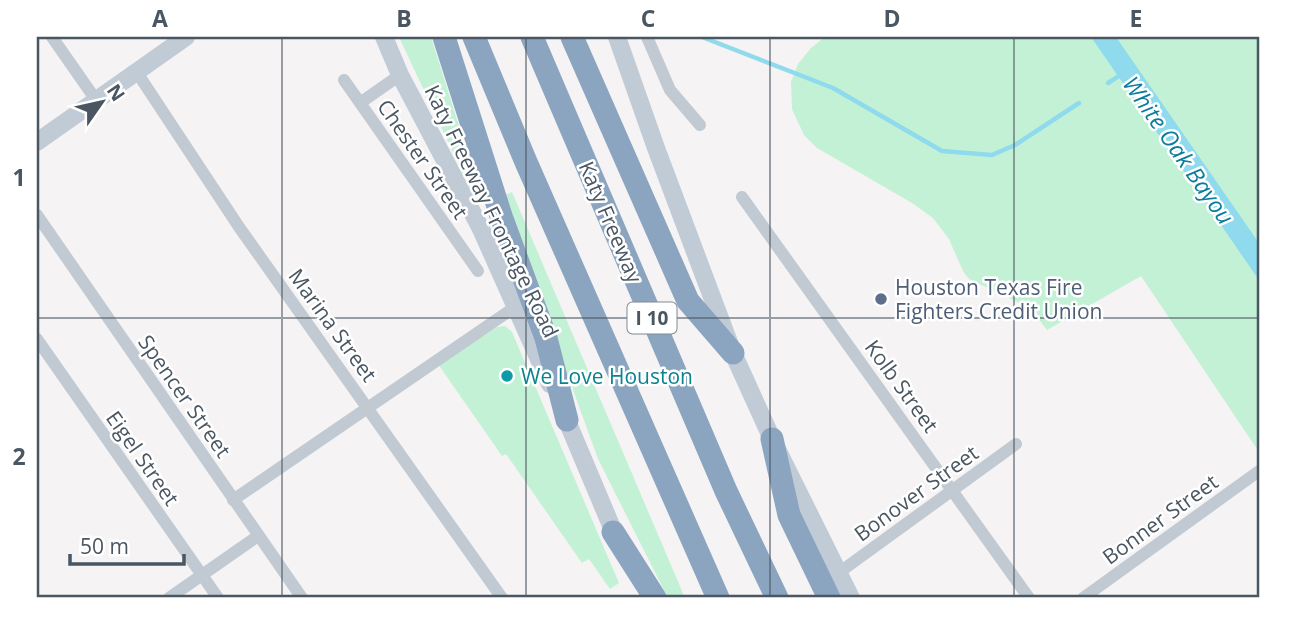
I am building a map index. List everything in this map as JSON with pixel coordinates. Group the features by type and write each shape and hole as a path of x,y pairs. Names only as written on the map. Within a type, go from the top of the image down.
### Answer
{"highway":[{"path":"444,37 501,216 546,338 567,420"},
{"name":"I 10","path":"474,37 526,162 718,598"},
{"name":"Katy Freeway","path":"532,37 726,491 777,598"},
{"path":"572,37 688,301 733,353"},
{"path":"772,439 789,515 829,598"},
{"path":"613,533 655,598"}],"main road":[{"path":"37,142 186,37"},
{"name":"Katy Freeway Frontage Road","path":"384,37 400,75 481,229 644,598"},
{"path":"617,37 733,353 837,574 851,598"}],"street":[{"path":"52,37 96,100"},
{"path":"647,37 670,90 700,125"},
{"name":"Marina Street","path":"136,71 239,227 502,598"},
{"name":"Chester Street","path":"360,103 400,75"},
{"name":"Chester Street","path":"344,80 478,271"},
{"name":"Kolb Street","path":"742,197 1029,598"},
{"name":"Spencer Street","path":"37,215 302,598"},
{"path":"233,500 515,307"},
{"name":"Eigel Street","path":"37,339 218,598"},
{"name":"Bonover Street","path":"837,574 1016,444"},
{"name":"Bonner Street","path":"1083,598 1259,471"},
{"path":"169,598 258,536"}],"green space":[{"path":"399,37 431,37 473,171 464,176"},
{"path":"825,37 1259,37 1259,452 1141,276 1047,330 1030,308 969,279 949,239 933,218 817,148 804,135 792,109 791,82 798,64 811,48"},
{"path":"512,192 685,598 668,598 598,459 503,196"},
{"path":"505,326 512,332 619,583 610,589 589,559 582,563 506,454 502,456 438,364 497,327"}],"water":[{"name":"White Oak Bayou","path":"1091,37 1116,37 1259,243 1259,280"}],"waterway":[{"path":"702,37 833,88 942,151 992,155 1015,145 1079,103"},
{"name":"White Oak Bayou","path":"1108,83 1122,74"}],"place":[{"name":"Houston Texas Fire Fighters Credit Union","path":"881,299"},
{"name":"We Love Houston","path":"507,376"}]}
